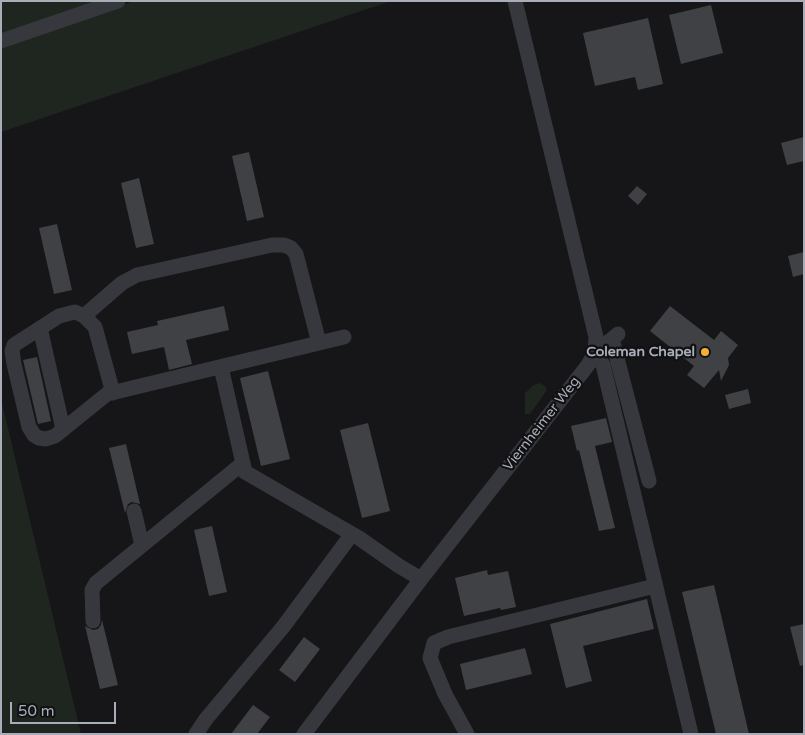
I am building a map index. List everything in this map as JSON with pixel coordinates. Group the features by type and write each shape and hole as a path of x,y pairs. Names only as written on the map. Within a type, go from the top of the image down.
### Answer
{"street":[{"path":"1,41 118,1"},
{"path":"516,1 596,337 595,353 602,365 691,734"},
{"path":"84,316 122,283 137,275 272,245 284,245 291,248 296,254 319,343"},
{"path":"113,393 95,327 84,316 76,312 59,316 14,346 12,351 14,364 29,427 34,435 46,439 54,436 107,394 113,393 344,337"},
{"path":"40,328 63,429"},
{"name":"Viernheimer Weg","path":"304,734 421,578 588,365 595,353 615,337 649,481"},
{"path":"221,367 246,472 352,534 399,566 421,578"},
{"path":"93,620 92,590 96,583 243,463"},
{"path":"134,510 142,545"},
{"path":"196,734 206,719 283,626 352,534"},
{"path":"467,734 445,694 430,658 434,644 448,637 655,586"}],"shaded area":[{"path":"1,1 104,1 1,35"},
{"path":"134,1 391,1 1,132 1,47"},
{"path":"539,383 544,385 547,390 530,414 525,414 525,393"},
{"path":"1,399 81,734 1,734"}],"building":[{"path":"711,5 723,53 681,64 669,15"},
{"path":"648,18 663,84 638,90 635,77 595,86 583,33"},
{"path":"804,137 804,161 787,165 781,143"},
{"path":"249,152 264,217 247,221 232,156"},
{"path":"139,178 154,244 136,248 121,183"},
{"path":"637,186 647,194 638,205 628,196"},
{"path":"57,224 72,290 54,294 39,228"},
{"path":"804,252 804,274 793,277 788,256"},
{"path":"224,306 229,330 186,340 192,364 169,370 164,347 132,354 127,332 158,325 157,321"},
{"name":"Coleman Chapel","path":"670,306 714,340 721,331 738,345 728,358 729,365 721,381 719,370 704,388 687,375 694,366 650,331"},
{"path":"37,357 51,421 38,424 23,360"},
{"path":"268,371 290,459 261,466 240,378"},
{"path":"748,389 751,403 729,409 725,395"},
{"path":"606,418 612,442 595,446 615,528 599,531 579,450 577,451 571,426"},
{"path":"368,423 390,511 362,518 340,430"},
{"path":"126,444 140,504 132,502 128,504 125,513 109,448"},
{"path":"212,526 227,592 209,596 194,530"},
{"path":"487,570 488,575 508,571 516,607 501,610 500,608 464,616 455,578"},
{"path":"714,585 749,734 716,734 682,592"},
{"path":"647,599 654,629 583,646 592,681 566,688 550,624"},
{"path":"102,620 118,685 100,689 85,626 93,630 98,629"},
{"path":"804,624 804,665 800,666 790,627"},
{"path":"304,637 320,649 295,682 279,670"},
{"path":"525,648 532,674 466,690 460,664"},
{"path":"253,705 270,717 257,734 231,734"}],"place":[{"name":"Coleman Chapel","path":"705,352"}]}
